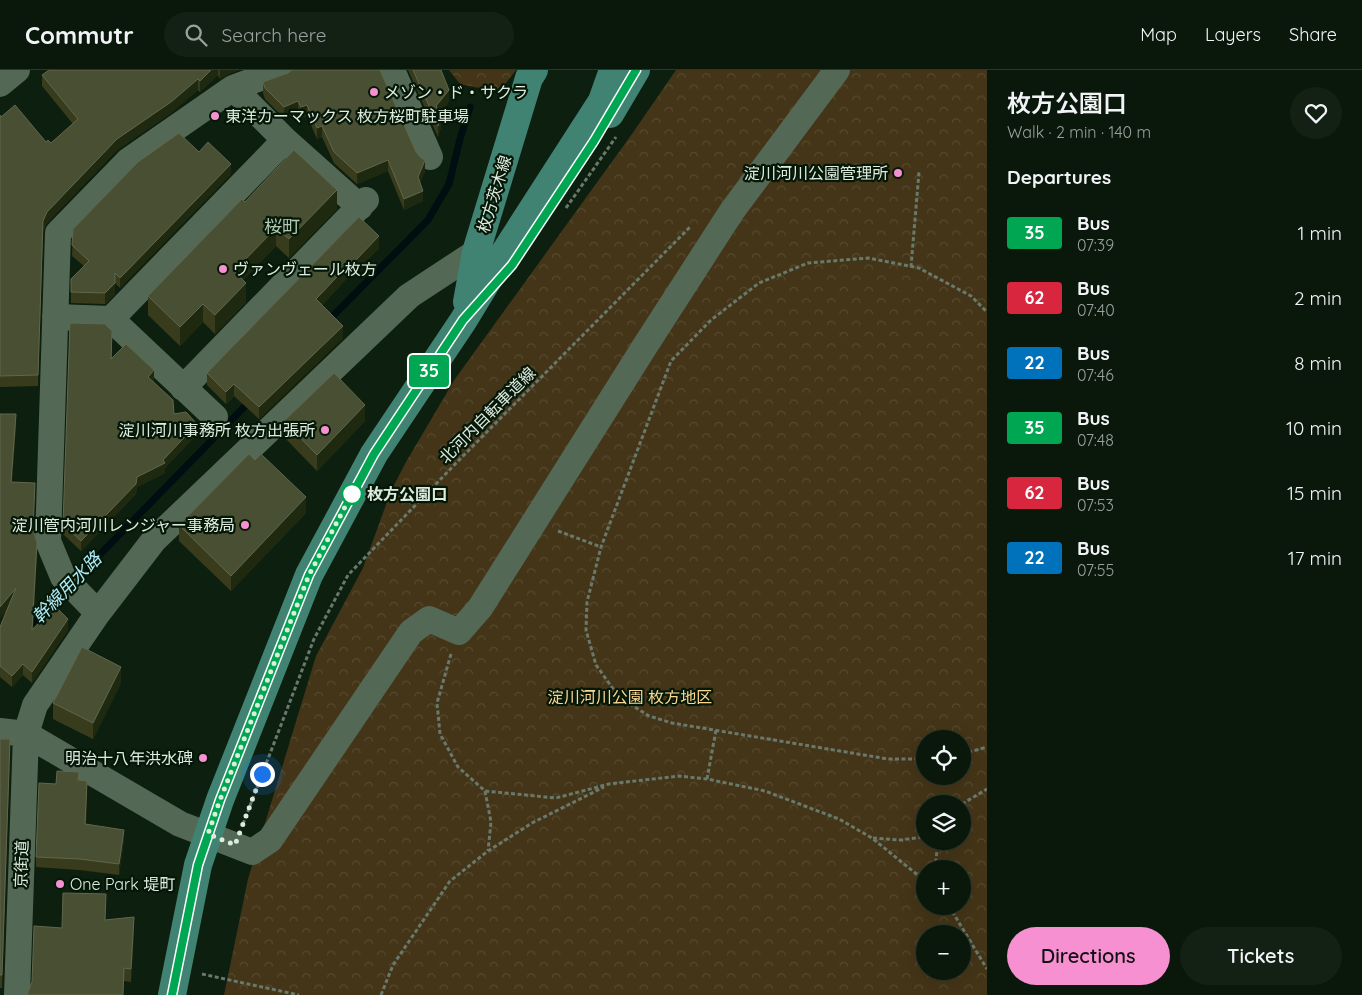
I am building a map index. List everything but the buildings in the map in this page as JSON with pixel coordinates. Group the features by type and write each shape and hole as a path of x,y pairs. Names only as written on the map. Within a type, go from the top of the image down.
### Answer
{"main road":[{"name":"枚方茨木線","path":"463,320 476,252 529,78 534,70"},
{"path":"172,995 198,865 208,834 309,575 374,454 463,320 502,255 602,101 613,70"},
{"path":"605,138 636,70"},
{"path":"463,320 512,265 605,138 650,70"}],"street":[{"path":"0,84 17,70"},
{"path":"98,613 71,585 48,541 58,233 128,161 233,88 282,70"},
{"path":"392,70 430,157"},
{"path":"0,730 26,734 180,824 252,852 270,840 411,632 429,619 459,632 480,608 732,211 837,70"},
{"path":"183,388 363,204 286,140 233,88"},
{"path":"111,319 286,140"},
{"name":"京街道","path":"16,995 26,734 35,705 98,613 154,540 409,296 476,252"},
{"path":"55,317 111,319 215,417"}],"path":[{"path":"566,208 605,138"},
{"path":"911,267 919,172"},
{"name":"北河内自転車道線","path":"235,845 314,640 348,575 463,456 697,221"},
{"path":"916,759 888,759 672,723 649,716 619,697 596,665 586,630 587,602 601,547 671,361 711,320 758,282 808,263 868,258 919,268 971,296 987,312"},
{"path":"534,522 601,547"},
{"path":"459,632 437,703 440,734 458,767 484,791 491,822 488,851"},
{"path":"269,755 296,671"},
{"path":"707,779 716,730"},
{"path":"971,751 987,747"},
{"path":"484,791 556,798 609,784 679,776 707,779 765,791 840,819 872,838 916,874"},
{"path":"381,995 393,966 450,881 488,851 532,823 609,784"},
{"path":"971,799 987,789"},
{"path":"872,838 900,840 916,838"},
{"path":"955,915 987,969"},
{"path":"198,981 201,965"},
{"path":"199,974 299,995"}],"green space":[{"path":"449,70 516,70 499,92 460,84"},
{"name":"淀川河川公園 枚方地区","path":"676,70 987,70 987,995 224,995 248,879 316,656 363,568 391,491 455,379"}],"waterway":[{"name":"幹線用水路","path":"327,322 428,220 449,184 470,107"},
{"name":"幹線用水路","path":"74,581 252,399"},
{"name":"幹線用水路","path":"26,629 66,589"}],"bus line":[{"name":"35","path":"172,995 198,865 203,849 220,800 309,575 374,454 463,320 512,265 594,141 636,70"}],"place":[{"name":"メゾン・ド・サクラ","path":"374,92"},
{"name":"東洋カーマックス 枚方桜町駐車場","path":"215,116"},
{"name":"淀川河川公園管理所","path":"898,173"},
{"name":"ヴァンヴェール枚方","path":"223,269"},
{"name":"淀川河川事務所 枚方出張所","path":"325,430"},
{"name":"枚方公園口","path":"352,494"},
{"name":"淀川管内河川レンジャー事務局","path":"245,525"},
{"name":"明治十八年洪水碑","path":"203,758"},
{"name":"One Park 堤町","path":"60,884"}],"district":[{"name":"桜町","path":"282,227"}],"route":[{"path":"262,774 235,845 208,834 309,575 355,488 352,494"}]}
